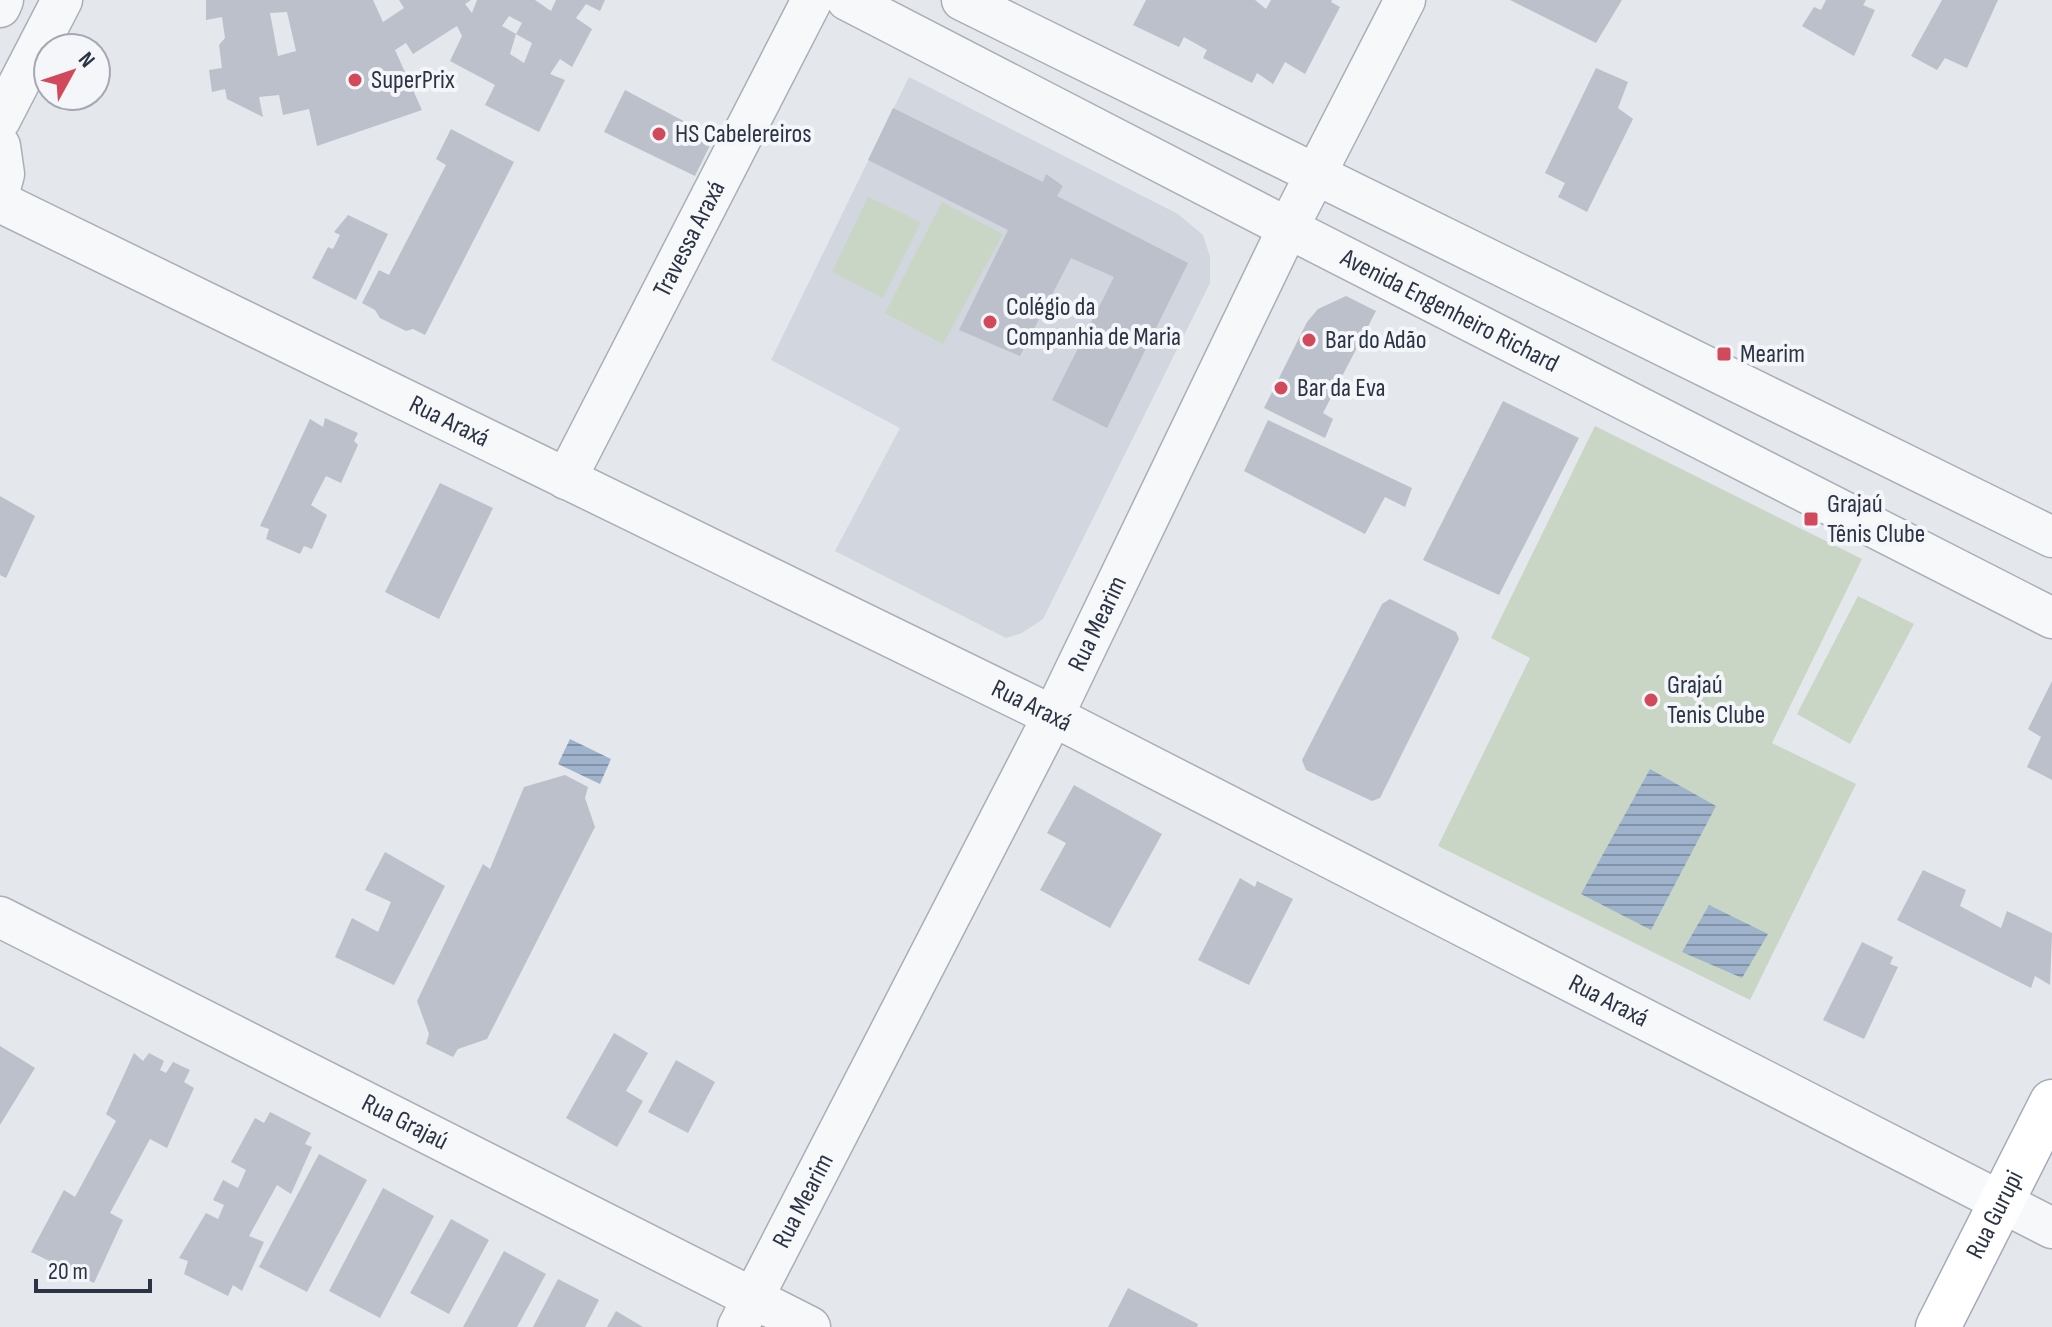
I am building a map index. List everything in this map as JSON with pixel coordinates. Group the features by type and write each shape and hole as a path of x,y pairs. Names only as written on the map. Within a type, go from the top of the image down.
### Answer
{"main road":[{"name":"Rua Gurupi","path":"1938,1327 2052,1102"}],"street":[{"path":"0,7 3,0"},
{"path":"0,120 62,0"},
{"name":"Travessa Araxá","path":"566,479 812,0"},
{"name":"Avenida Engenheiro Richard","path":"847,0 2052,618"},
{"path":"962,0 2052,537"},
{"name":"Rua Mearim","path":"745,1312 1053,716 1288,228 1405,0"},
{"path":"0,146 4,174 0,189"},
{"name":"Rua Araxá","path":"0,202 1053,716 2052,1228"},
{"name":"Rua Grajaú","path":"0,917 745,1312 810,1327"}],"shaded area":[{"name":"Colégio da Companhia de Maria","path":"909,77 1178,214 1203,235 1210,257 1210,283 1043,619 1022,633 1006,638 835,551 900,428 771,360"}],"green space":[{"path":"868,197 921,222 883,298 832,272"},
{"path":"942,202 1003,234 943,344 885,313"},
{"name":"Grajaú Tenis Clube","path":"1595,426 1862,559 1772,743 1856,784 1750,1000 1438,846 1530,658 1491,638"},
{"path":"1858,596 1914,624 1850,744 1797,714"}],"water":[{"path":"570,739 611,759 600,784 558,764"},
{"path":"1650,769 1716,806 1651,930 1581,894"},
{"path":"1709,905 1768,934 1742,978 1682,952"}],"building":[{"path":"206,0 373,0 383,22 404,8 399,0 471,0 465,4 472,13 477,0 535,0 551,11 556,0 605,0 600,11 586,4 576,18 592,29 572,67 560,59 550,74 565,80 539,132 485,105 495,85 450,61 462,36 457,26 413,54 406,43 395,50 422,110 317,146 309,109 283,115 279,95 259,97 263,117 227,99 225,89 212,92 209,70 222,68 219,45 225,38 222,17 206,20","holes":["287,12 296,51 278,56 270,13","509,16 522,23 516,34 502,26","516,34 532,43 524,63 510,54"]},
{"path":"1146,0 1255,0 1266,9 1271,0 1332,0 1340,7 1305,74 1285,62 1273,84 1257,73 1252,83 1203,58 1207,50 1184,37 1179,47 1133,25"},
{"path":"1510,0 1622,0 1596,43"},
{"path":"1826,0 1866,0 1863,5 1875,10 1854,56 1802,26 1814,7 1821,10"},
{"path":"1942,0 1998,0 1967,68 1945,58 1937,70 1911,56"},
{"path":"1596,68 1628,82 1618,108 1633,119 1587,212 1558,197 1565,183 1545,173"},
{"name":"HS Cabelereiros","path":"625,90 714,137 695,176 604,132"},
{"path":"893,108 1043,182 1046,174 1063,186 1057,196 1188,263 1107,428 1052,400 1114,277 1071,258 1020,356 959,330 1008,230 868,160"},
{"path":"451,129 514,162 425,335 413,329 406,331 380,318 375,310 362,303 379,270 389,275 446,165 436,159"},
{"path":"348,215 388,234 356,300 312,278 328,247 333,249 340,235 334,232"},
{"path":"1346,296 1376,311 1323,413 1333,419 1325,438 1264,408 1307,322 1318,309"},
{"path":"1503,401 1579,438 1499,595 1423,560"},
{"path":"325,418 358,433 354,441 358,445 341,483 326,476 311,505 327,515 312,549 304,546 300,554 266,539 269,529 260,526 310,419 323,427"},
{"path":"1268,420 1412,488 1405,507 1385,497 1365,534 1244,471"},
{"path":"440,483 493,508 439,619 385,592"},
{"path":"0,496 35,516 6,578 0,575"},
{"path":"1390,599 1456,632 1459,639 1380,798 1372,801 1306,770 1302,760 1382,604"},
{"path":"2052,681 2052,780 2027,767 2041,737 2028,729"},
{"path":"565,775 588,787 585,798 595,827 487,1039 458,1049 453,1057 426,1044 429,1034 417,1001 483,864 490,869 524,787"},
{"path":"1074,785 1162,834 1110,928 1040,890 1066,843 1047,833"},
{"path":"385,852 445,886 394,985 335,957 352,918 378,932 391,902 365,890"},
{"path":"1923,870 1966,890 1960,906 2001,928 2007,911 2052,933 2050,985 2035,976 2031,988 1897,920"},
{"path":"1240,878 1255,887 1257,881 1293,899 1249,985 1198,960"},
{"path":"1862,942 1893,957 1890,964 1898,967 1864,1039 1823,1020"},
{"path":"614,1033 648,1053 626,1091 643,1101 617,1147 566,1118"},
{"path":"0,1046 35,1068 0,1125"},
{"path":"134,1053 143,1061 149,1053 164,1061 160,1070 166,1073 173,1062 190,1070 184,1082 194,1088 167,1148 150,1139 110,1213 123,1220 94,1283 31,1252 64,1190 75,1197 116,1121 106,1114"},
{"path":"676,1060 715,1082 688,1133 648,1112"},
{"path":"270,1112 311,1133 305,1144 312,1147 291,1194 277,1185 249,1236 264,1242 242,1291 233,1285 228,1296 184,1274 188,1261 179,1258 206,1213 218,1219 224,1205 213,1200 223,1180 238,1188 246,1170 231,1162 255,1118 264,1123"},
{"path":"319,1154 367,1180 307,1292 259,1267"},
{"path":"383,1188 434,1216 380,1318 329,1291"},
{"path":"451,1219 489,1240 449,1314 410,1293"},
{"path":"504,1251 546,1274 517,1327 463,1327"},
{"path":"558,1279 599,1300 585,1327 533,1327"},
{"path":"1128,1288 1198,1324 1197,1327 1108,1327"},
{"path":"616,1311 643,1327 607,1327"}],"place":[{"name":"SuperPrix","path":"355,80"},
{"name":"HS Cabelereiros","path":"659,134"},
{"name":"Colégio da Companhia de Maria","path":"990,322"},
{"name":"Bar do Adão","path":"1309,340"},
{"name":"Mearim","path":"1724,354"},
{"name":"Bar da Eva","path":"1281,388"},
{"name":"Grajaú Tênis Clube","path":"1811,519"},
{"name":"Grajaú Tenis Clube","path":"1651,700"}]}
